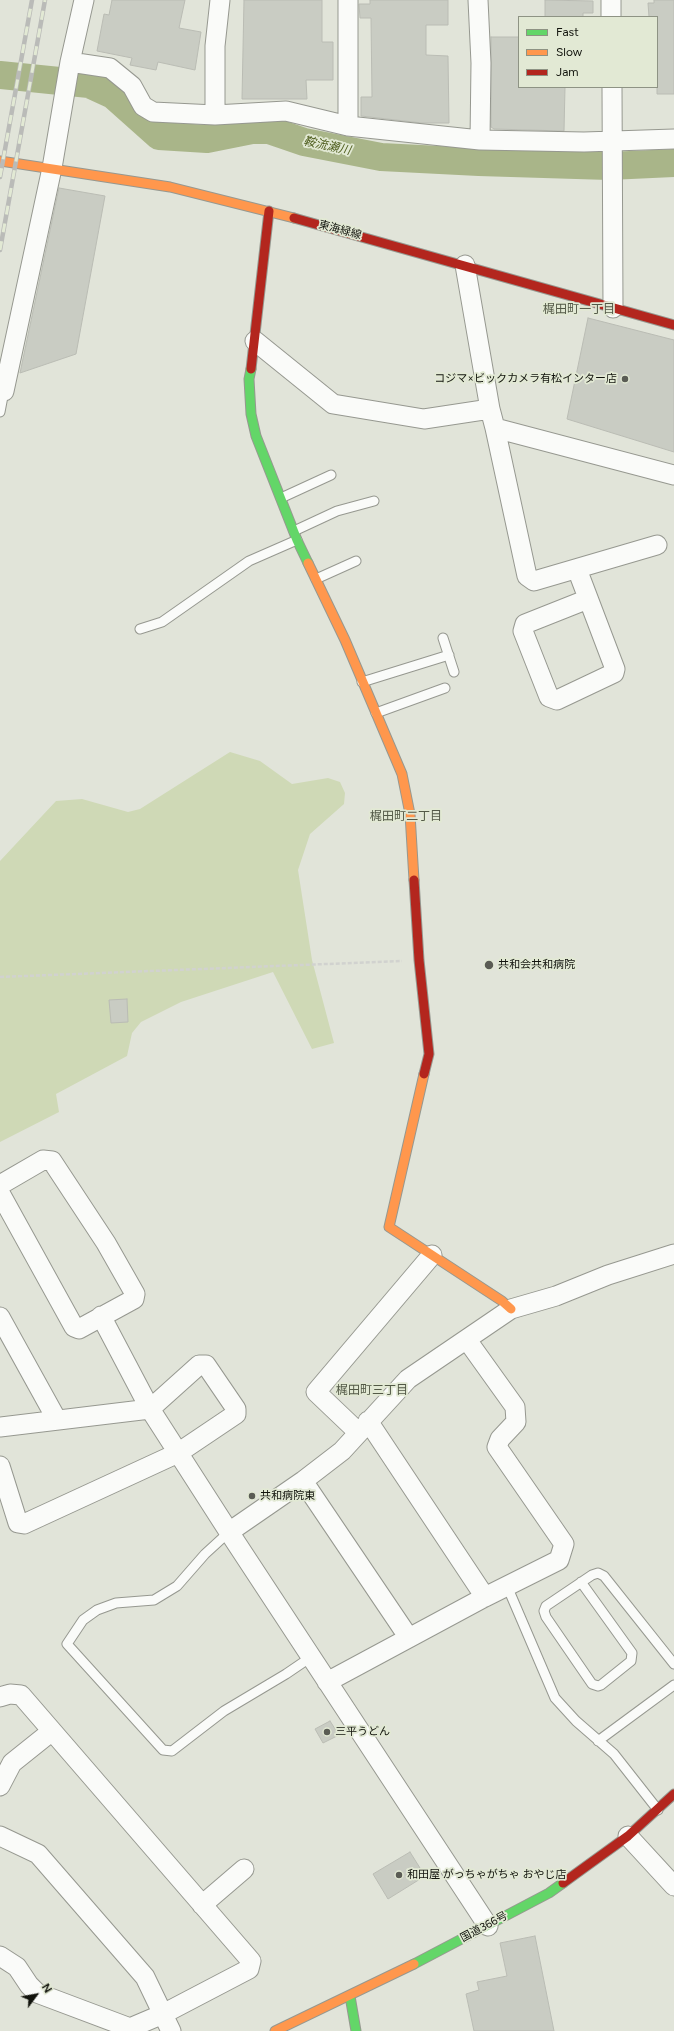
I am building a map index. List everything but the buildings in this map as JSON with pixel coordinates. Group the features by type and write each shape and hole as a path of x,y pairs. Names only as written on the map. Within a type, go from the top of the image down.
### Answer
{"main road":[{"name":"東海緑線","path":"0,161 170,186 269,211 465,265 674,325"},
{"path":"269,211 255,341 249,379 251,414 256,436 296,536 402,774 410,814 419,960 429,1054 389,1227 502,1301 511,1310"},
{"name":"国道366号","path":"276,2031 350,1996 488,1926 549,1893 628,1836 674,1794"},
{"path":"350,1996 356,2031"}],"street":[{"path":"2,392 52,168 64,97 84,0"},
{"path":"215,115 215,46 220,0"},
{"path":"348,0 348,126"},
{"path":"478,0 480,140"},
{"path":"611,0 611,16"},
{"path":"70,67 110,68 132,86 143,106 153,112 215,115 286,111 348,126 480,140 584,142 613,155 674,139"},
{"path":"612,88 613,308"},
{"path":"465,265 490,410 527,576 534,581 657,545"},
{"path":"255,341 333,404 424,419 490,410"},
{"path":"495,428 674,475"},
{"path":"577,569 616,670 614,673 557,700 549,697 523,632 526,624 588,599"},
{"path":"0,1186 44,1160 52,1161 106,1243 135,1294 134,1299 79,1329 74,1327 0,1193"},
{"path":"229,1532 303,1481 342,1451 363,1426 408,1379 511,1310 556,1296 608,1275 674,1254"},
{"path":"432,1255 316,1392 363,1426 485,1597"},
{"path":"101,1316 150,1409 327,1682 488,1926"},
{"path":"0,1317 6,1342 57,1420"},
{"path":"327,1682 485,1597 559,1560 564,1544 497,1447 500,1439 516,1422 516,1407 467,1340"},
{"path":"0,1427 150,1409 199,1365 206,1365 236,1409 236,1414 178,1453 24,1524 18,1523 0,1466"},
{"path":"303,1481 409,1638"},
{"path":"0,1697 10,1694 21,1695 251,1961 249,1969 163,2014 130,2028 37,1993 28,1984 17,1966 0,1956"},
{"path":"0,1786 12,1763 52,1731"},
{"path":"0,1836 38,1854 145,1977 171,2031"},
{"path":"628,1836 674,1886"},
{"path":"202,1904 244,1869"}],"lane":[{"path":"0,412 2,392"},
{"path":"281,498 331,475"},
{"path":"140,629 162,622 249,561 296,536 338,511 374,502"},
{"path":"316,579 356,561"},
{"path":"443,638 454,672"},
{"path":"362,682 449,655"},
{"path":"376,713 446,688"},
{"path":"229,1532 205,1554 177,1586 154,1600 116,1603 97,1610 83,1620 67,1644 163,1750 172,1751 224,1711 286,1674 311,1657"},
{"path":"581,1582 632,1653 631,1661 598,1686 592,1684 546,1617 544,1611 546,1606 581,1582 598,1573 604,1576 674,1664"},
{"path":"507,1586 555,1698 576,1721 614,1754 658,1810"},
{"path":"598,1741 674,1685"}],"path":[{"path":"0,977 419,960"}],"green space":[{"path":"230,752 260,761 292,784 328,778 340,782 345,793 344,804 310,834 298,870 312,960 334,1043 312,1049 273,972 181,1002 141,1022 132,1033 127,1056 56,1094 59,1112 0,1142 0,861 56,801 82,799 128,812 140,809"}],"waterway":[{"name":"鞍流瀬川","path":"0,75 89,84 113,95 159,136 207,139 252,130 269,130 304,142 381,157 609,166 674,163"}],"railway":[{"path":"0,177 32,0"},
{"path":"0,250 45,0"}],"traffic: fast":[{"path":"251,369 249,379 251,414 256,436 297,540 308,563"},
{"path":"414,1964 549,1893 563,1883"},
{"path":"350,1996 356,2031"}],"traffic: slow":[{"path":"0,161 170,187 294,218"},
{"path":"308,563 345,640 402,774 410,814 414,880"},
{"path":"424,1074 389,1227 502,1301 511,1309"},
{"path":"275,2031 414,1964"}],"traffic: jam":[{"path":"251,369 269,211"},
{"path":"294,218 674,325"},
{"path":"414,880 419,960 429,1054 424,1074"},
{"path":"563,1883 628,1836 674,1794"}],"place":[{"name":"コジマ×ビックカメラ有松インター店","path":"625,379"},
{"name":"共和会共和病院","path":"489,965"},
{"name":"共和病院東","path":"252,1496"},
{"name":"三平うどん","path":"327,1732"},
{"name":"和田屋 がっちゃがちゃ おやじ店","path":"399,1875"}],"district":[{"name":"梶田町一丁目","path":"579,309"},
{"name":"梶田町二丁目","path":"406,816"},
{"name":"梶田町三丁目","path":"372,1390"}]}
